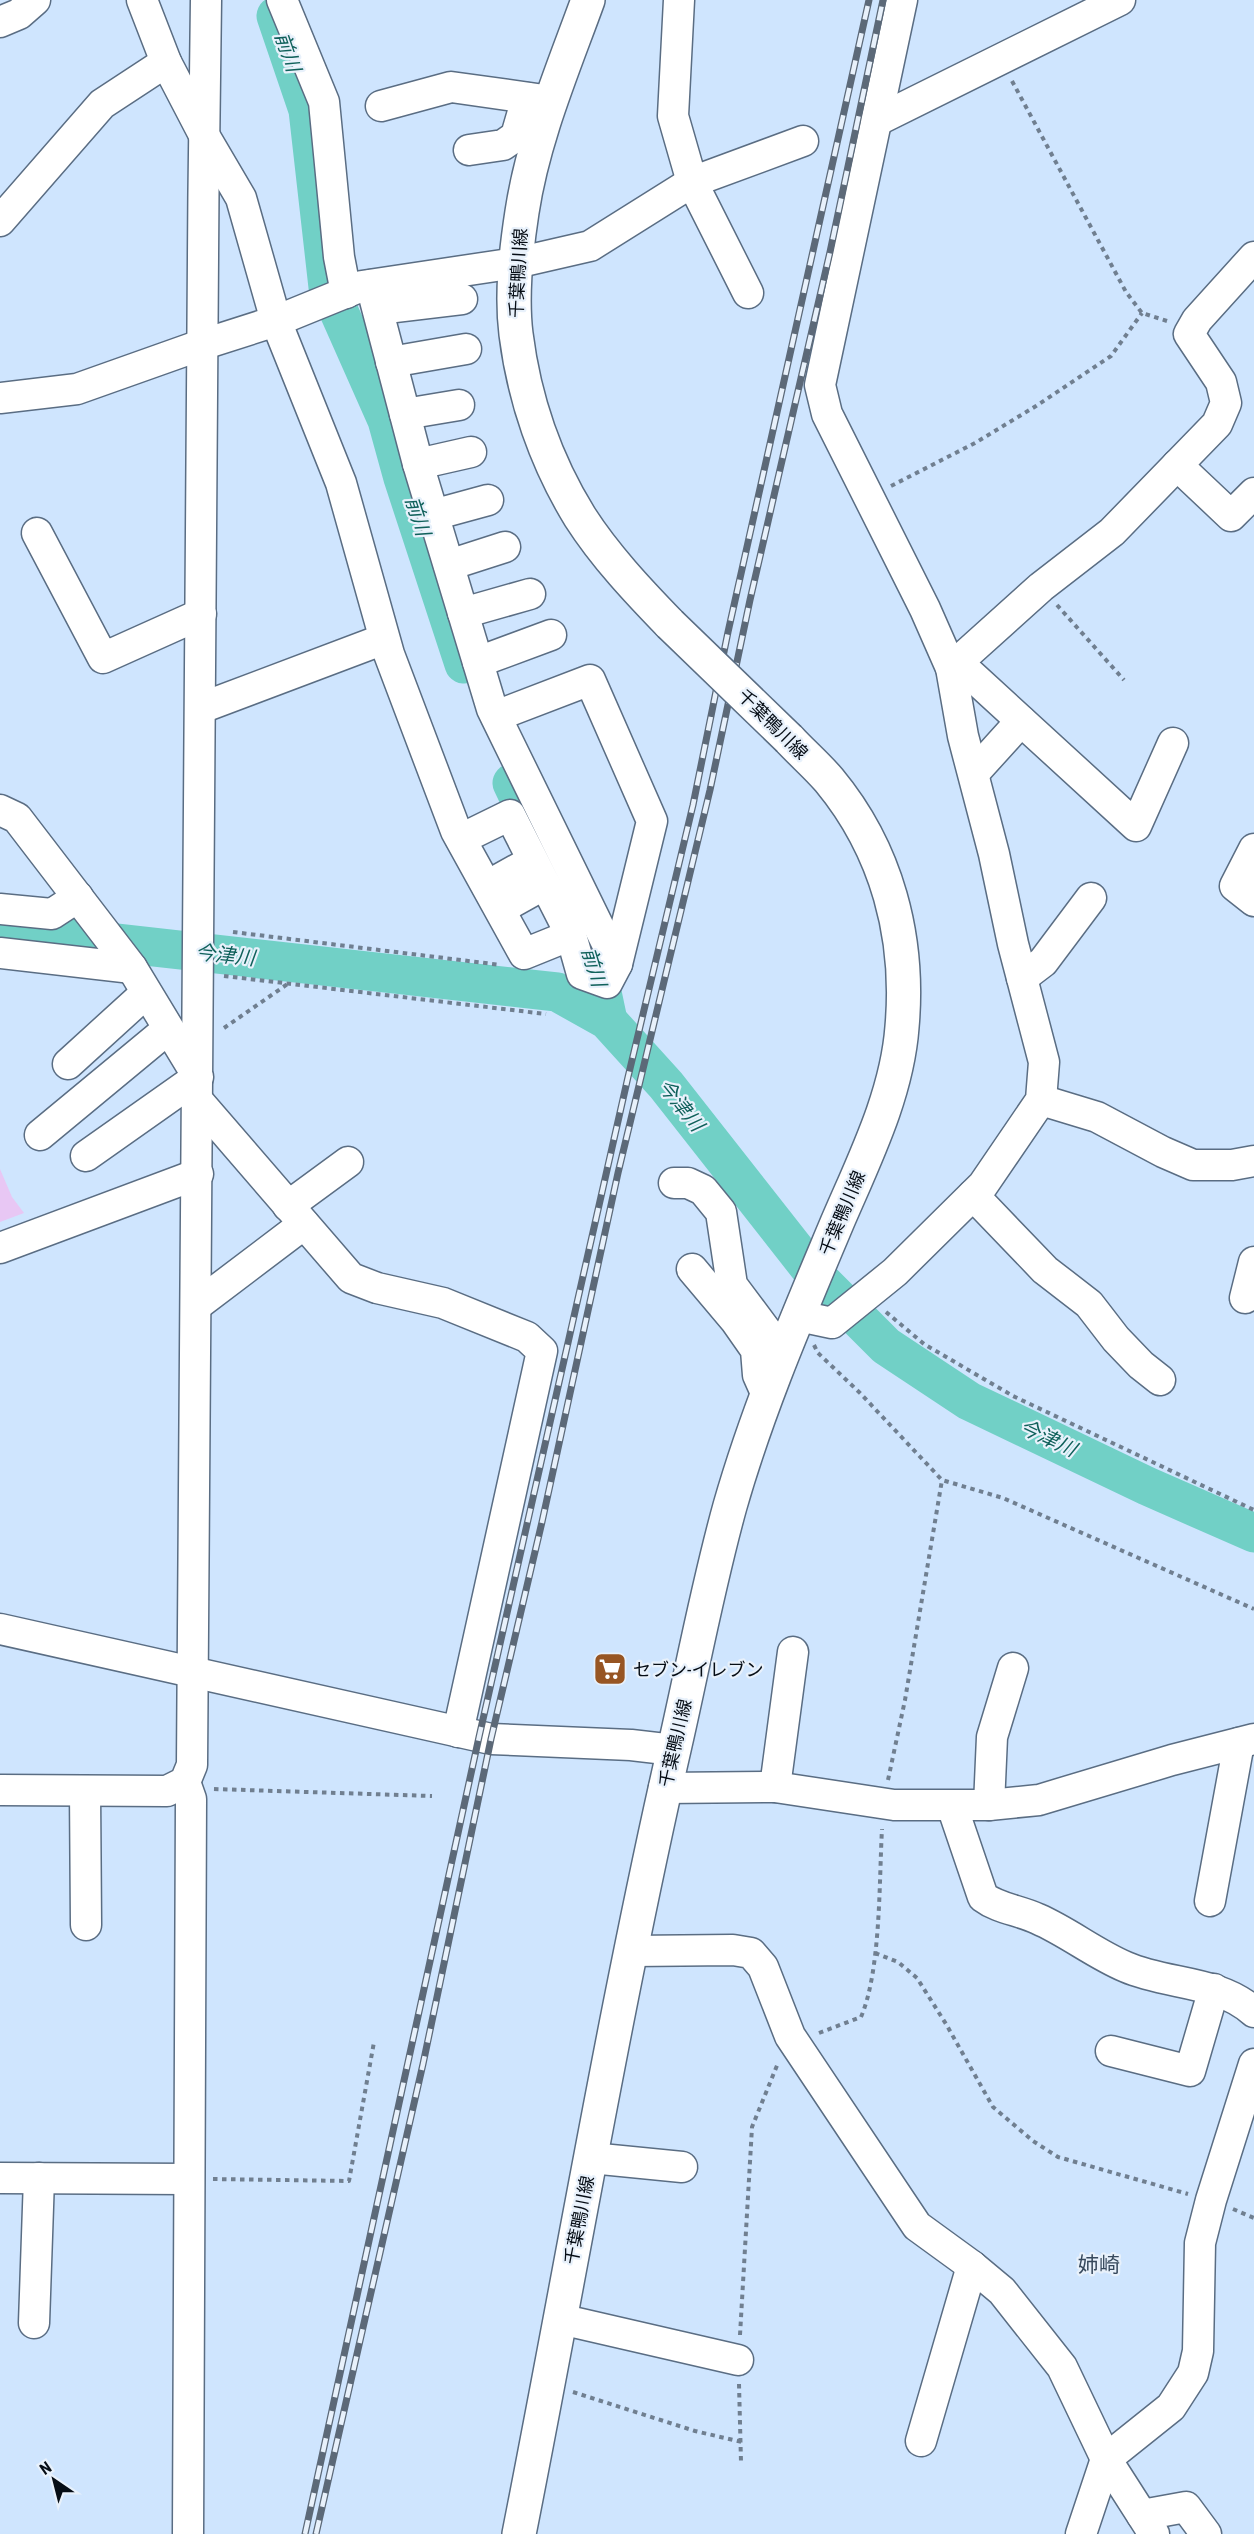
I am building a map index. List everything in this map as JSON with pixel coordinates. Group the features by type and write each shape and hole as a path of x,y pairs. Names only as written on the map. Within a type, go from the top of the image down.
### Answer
{"main road":[{"name":"千葉鴨川線","path":"519,2534 664,1788 729,1509 782,1352 799,1317 869,1147 895,1077 902,1028 902,944 893,900 879,858 862,827 828,779 635,588 592,534 565,492 548,456 528,393 516,333 514,294 522,211 539,100 588,0"}],"street":[{"path":"0,22 19,14 35,0"},
{"path":"142,0 166,62 204,135 241,198 276,321 341,483 384,639 461,839 524,954 571,935"},
{"path":"0,1790 167,1791 185,1782 192,1765 201,904 201,345 206,0"},
{"path":"282,0 324,102 339,257 365,295 392,362 418,464 496,717 617,964"},
{"path":"679,0 674,117 692,182 748,293"},
{"path":"799,1317 832,1323 895,1272 983,1185 1041,1100 1044,1062 963,736 954,665 827,414 820,385 902,0"},
{"path":"876,121 1120,0"},
{"path":"0,221 102,104 166,62"},
{"path":"381,106 451,87 539,100 516,136 503,145 469,150"},
{"path":"0,398 76,389 201,345 365,295 590,246 692,182 803,141"},
{"path":"954,665 1041,587 1112,532 1217,424 1226,403 1221,382 1189,334 1197,320 1254,257"},
{"path":"365,295 462,299"},
{"path":"392,362 465,349"},
{"path":"405,414 459,405"},
{"path":"418,464 471,452"},
{"path":"1177,465 1231,516 1254,493"},
{"path":"433,515 488,500"},
{"path":"37,533 103,658 201,614"},
{"path":"449,566 505,548"},
{"path":"464,613 530,594"},
{"path":"478,662 551,635"},
{"path":"201,708 384,639"},
{"path":"954,665 1021,721 1136,826 1173,743"},
{"path":"461,839 510,815 571,935 582,974 608,983 617,964 652,821 590,680 496,717"},
{"path":"974,773 1021,721"},
{"path":"0,810 17,818 78,897 139,981 168,1029 199,1089 296,1215 351,1278 377,1287 443,1303 527,1337 542,1351 458,1732"},
{"path":"1254,849 1235,886 1254,901"},
{"path":"493,898 538,872"},
{"path":"0,909 52,914 78,897"},
{"path":"1022,978 1042,962 1090,898"},
{"path":"0,953 139,981"},
{"path":"68,1064 139,981"},
{"path":"40,1135 168,1029"},
{"path":"86,1155 199,1089"},
{"path":"1041,1100 1097,1117 1193,1165 1232,1166 1254,1161"},
{"path":"196,1305 296,1215 348,1162"},
{"path":"0,1248 198,1174"},
{"path":"674,1182 688,1183 703,1190 721,1212 732,1285 782,1352"},
{"path":"973,1195 1045,1270 1089,1304 1116,1339 1141,1365 1160,1380"},
{"path":"1245,1298 1254,1263"},
{"path":"692,1269 735,1320 756,1350 758,1375 766,1394"},
{"path":"0,1629 491,1739 631,1745 674,1750"},
{"path":"775,1787 793,1652"},
{"path":"989,1805 992,1737 1013,1668"},
{"path":"664,1788 775,1787 883,1804 989,1805 1039,1800 1172,1760 1247,1741 1210,1901"},
{"path":"185,1782 191,1799 188,2534"},
{"path":"85,1791 87,1925"},
{"path":"952,1806 983,1897 993,1905 1036,1918 1069,1934 1125,1967 1163,1979 1214,1989 1254,2012"},
{"path":"631,1951 733,1950 751,1953 763,1967 794,2042 896,2197 917,2226 1002,2291 1062,2367 1106,2459 1148,2524 1186,2507 1206,2534"},
{"path":"1111,2052 1190,2071 1214,1989"},
{"path":"1081,2534 1106,2459 1171,2407 1193,2373 1198,2351 1200,2243 1211,2200 1254,2064"},
{"path":"591,2158 682,2167"},
{"path":"0,2178 188,2179"},
{"path":"34,2323 39,2178"},
{"path":"921,2441 972,2266"},
{"path":"560,2319 738,2360"}],"path":[{"path":"1000,59 1126,292 1142,313 1192,329"},
{"path":"869,497 975,443 1111,356 1142,313"},
{"path":"1041,587 1124,680"},
{"path":"233,932 512,966"},
{"path":"199,973 546,1014"},
{"path":"199,1046 289,983"},
{"path":"866,1296 924,1344 1013,1396 1254,1510"},
{"path":"799,1317 818,1353 942,1480 1003,1498 1254,1609"},
{"path":"741,2462 738,2360 752,2127 776,2066 794,2042 861,2017 868,2001 875,1953 883,1804 905,1700 942,1480"},
{"path":"185,1782 202,1789 432,1796"},
{"path":"875,1953 898,1962 917,1978 993,2107 1032,2141 1058,2157 1211,2200 1254,2218"},
{"path":"188,2179 349,2181 374,2042"},
{"path":"549,2384 695,2431 741,2442"}],"shaded area":[{"path":"0,1169 12,1197 24,1213 0,1222"}],"waterway":[{"name":"前川","path":"276,16 308,110 328,287 387,420 403,478 464,664"},
{"name":"前川","path":"512,783 595,959 607,1016"},
{"name":"今津川","path":"0,930 557,992 607,1020 666,1085 816,1276 886,1346 969,1401 1147,1486 1254,1533"}],"railway":[{"path":"305,2534 479,1737 628,1077 693,805 728,632 869,0"},
{"path":"316,2534 423,2064 491,1739 542,1522 618,1173 710,790 750,600 830,252 883,0"}],"place":[{"name":"セブン-イレブン","path":"610,1669"}],"district":[{"name":"姉崎","path":"1099,2265"}]}
